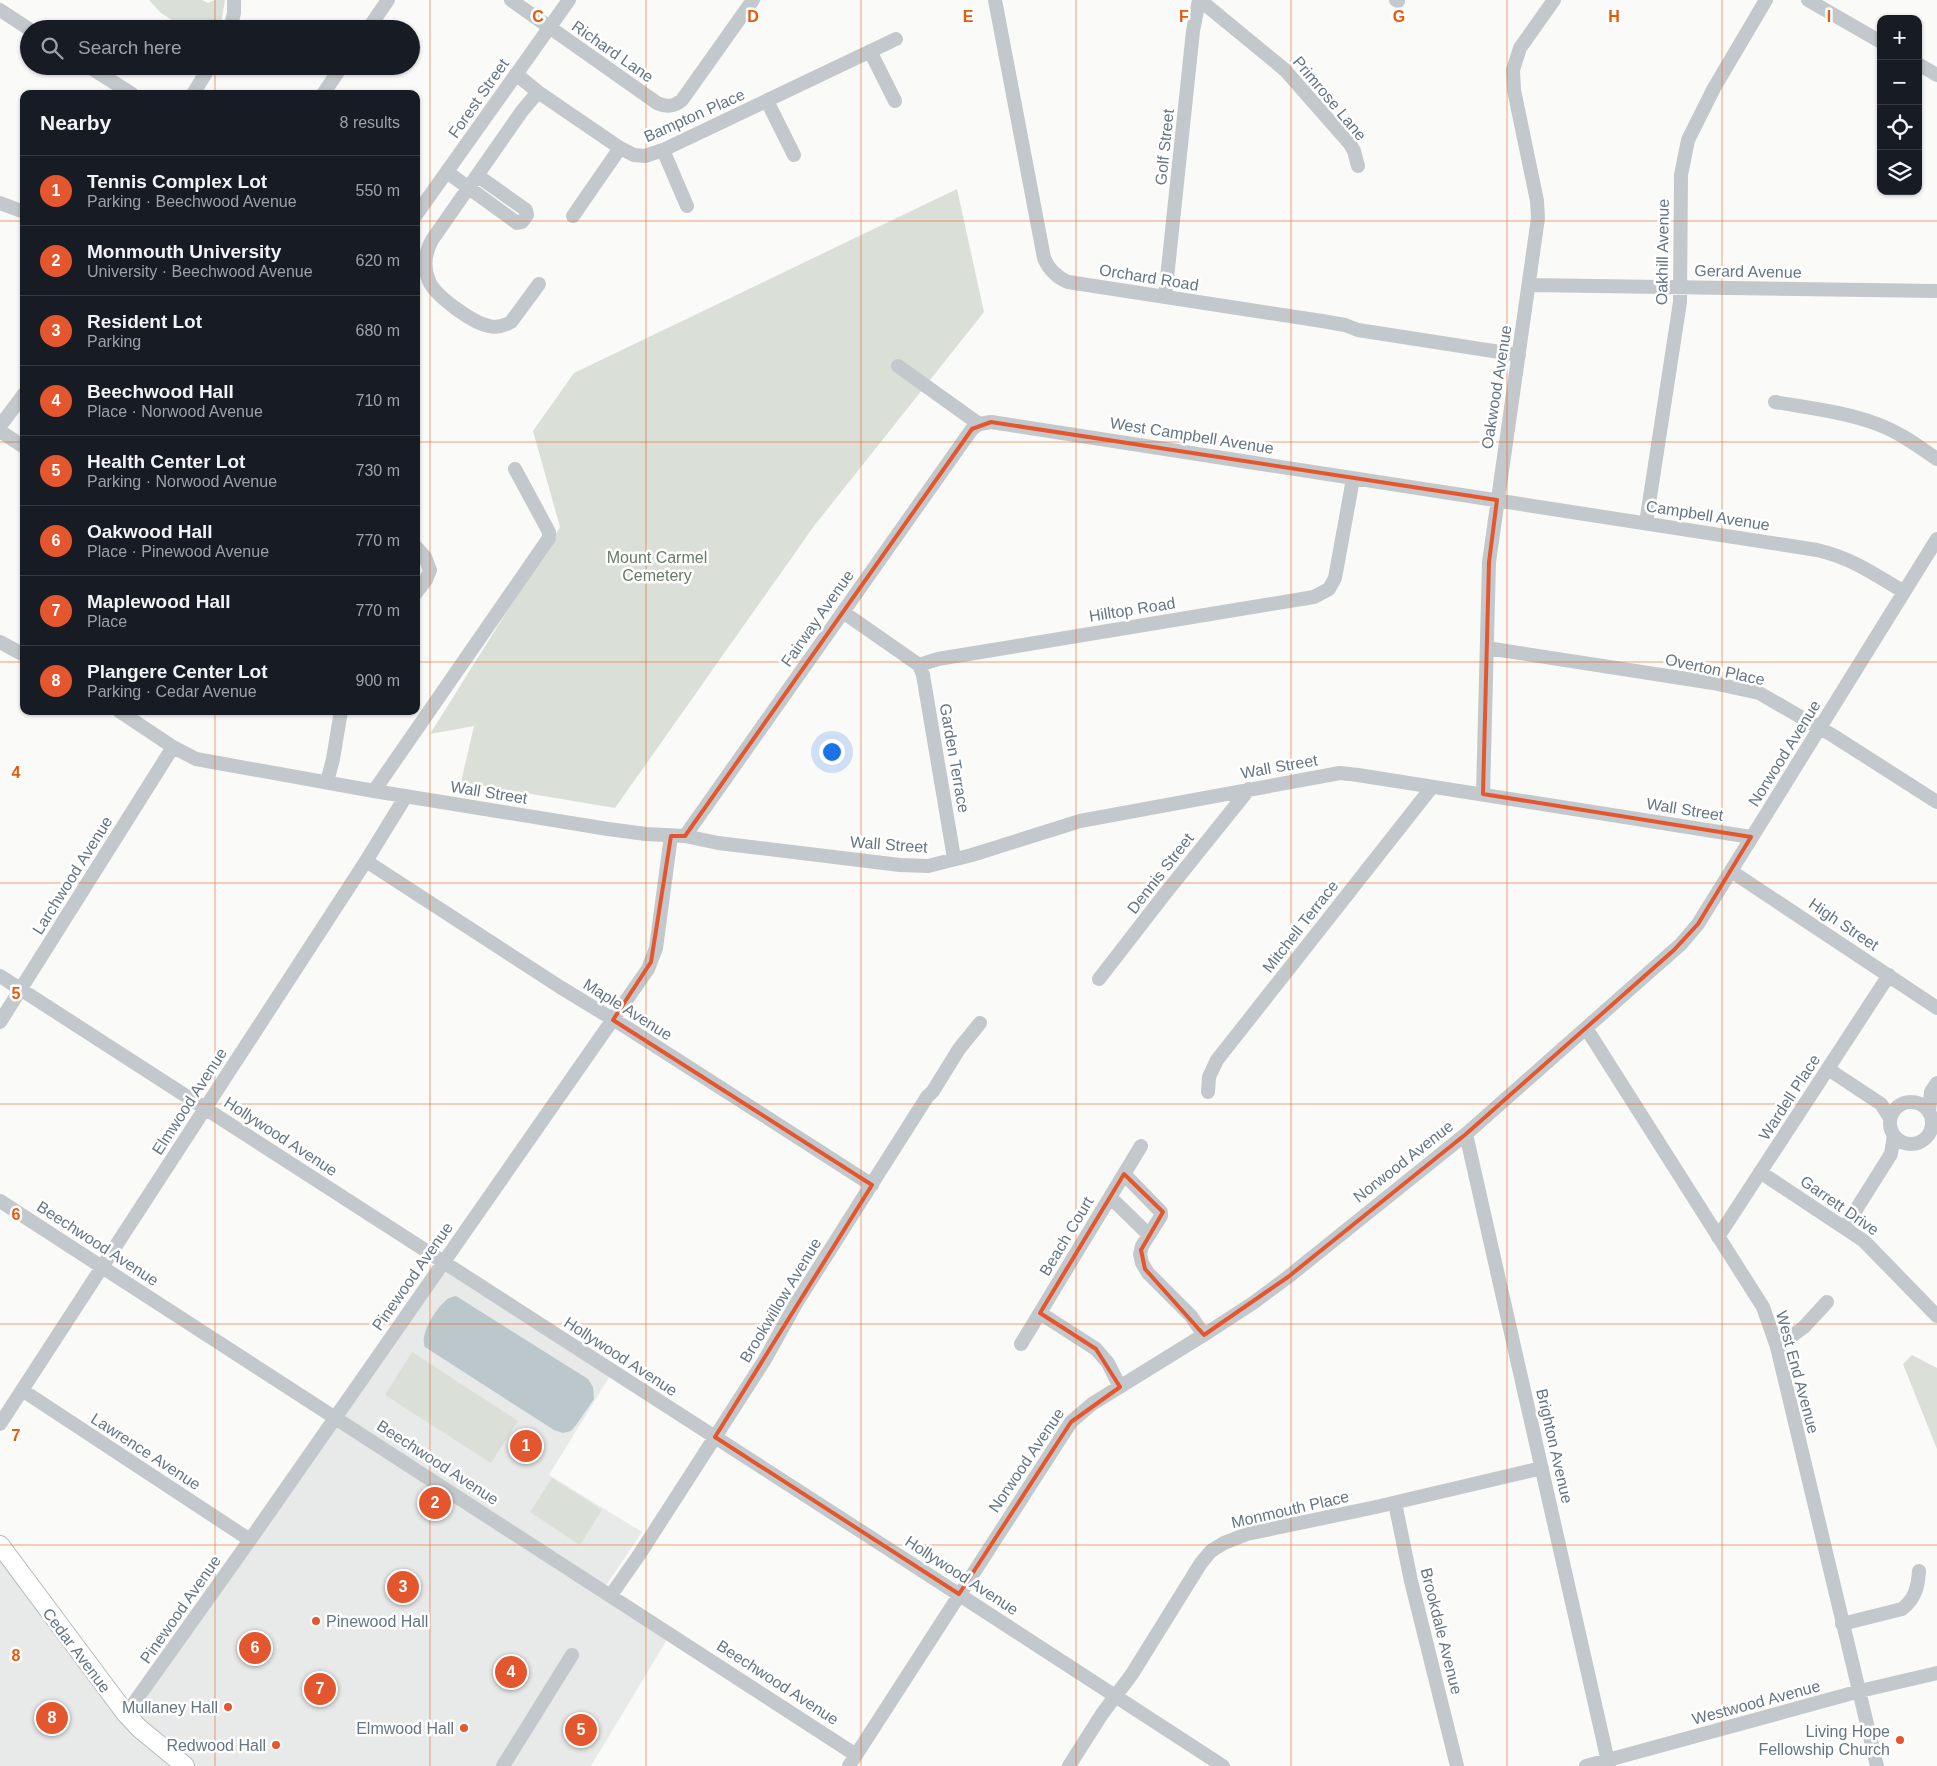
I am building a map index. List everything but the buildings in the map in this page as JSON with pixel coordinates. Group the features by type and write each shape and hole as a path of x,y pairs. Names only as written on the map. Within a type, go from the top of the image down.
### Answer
{"main road":[{"name":"Cedar Avenue","path":"0,1545 126,1714 139,1728 185,1766"}],"street":[{"path":"232,20 234,0"},
{"path":"374,20 388,0"},
{"name":"Richard Lane","path":"511,0 657,103 663,106 674,106"},
{"name":"Forest Street","path":"420,209 569,0"},
{"name":"Bampton Place","path":"674,106 682,100 753,0"},
{"name":"Orchard Road","path":"994,0 1044,258 1047,266 1057,277 1068,282 1329,322 1358,330 1519,355"},
{"name":"Golf Street","path":"1165,297 1193,32 1200,0"},
{"name":"Primrose Lane","path":"1200,0 1294,78 1350,144 1358,166"},
{"name":"Oakwood Avenue","path":"1483,794 1489,562 1538,210 1514,90 1513,70 1522,44 1554,0"},
{"name":"Oakhill Avenue","path":"1646,523 1680,302 1681,176 1688,140 1714,88 1766,0"},
{"path":"1808,0 1877,40"},
{"path":"0,10 20,23"},
{"name":"Bampton Place","path":"516,74 538,92 620,148 634,155 645,156 663,150 896,39"},
{"path":"870,51 895,101"},
{"path":"1922,66 1937,75"},
{"path":"102,75 126,90"},
{"path":"195,90 205,75"},
{"path":"326,90 336,75"},
{"path":"538,92 522,111 428,248 425,266 433,289 474,320 490,326 498,327 511,322 539,284"},
{"path":"767,101 794,155"},
{"path":"573,216 620,148"},
{"path":"663,150 687,206"},
{"path":"447,172 517,223 522,222 527,215 526,210 478,176"},
{"path":"0,203 20,210"},
{"name":"Gerard Avenue","path":"1529,285 1937,291"},
{"path":"898,366 980,424"},
{"path":"0,426 20,399"},
{"path":"1775,402 1860,418 1878,424 1937,459"},
{"name":"West Campbell Avenue","path":"980,424 991,422 1497,500"},
{"name":"Fairway Avenue","path":"685,836 972,429 980,424"},
{"path":"0,430 20,444"},
{"path":"374,791 549,538 550,532 515,470"},
{"name":"Hilltop Road","path":"919,666 938,659 1319,596 1329,589 1335,578 1353,479"},
{"name":"Campbell Avenue","path":"1497,500 1833,554 1855,562 1904,592"},
{"name":"Norwood Avenue","path":"852,1760 1071,1422 1092,1404 1204,1335 1253,1303 1288,1277 1466,1134 1681,944 1698,924 1937,539"},
{"path":"420,551 425,557 430,570 420,588"},
{"path":"843,612 919,666"},
{"path":"0,642 20,653"},
{"name":"Overton Place","path":"1487,648 1748,690 1771,699 1820,728 1937,802"},
{"name":"Garden Terrace","path":"919,666 923,675 954,858"},
{"name":"Wall Street","path":"125,715 173,747 196,759 374,791 608,829 685,836 718,843 900,865 928,866 972,855 1080,821 1340,773 1751,837"},
{"path":"327,782 333,759 339,715"},
{"name":"Larchwood Avenue","path":"0,1022 173,747"},
{"name":"Mitchell Terrace","path":"1208,1092 1209,1077 1217,1060 1432,787"},
{"name":"Dennis Street","path":"1099,979 1249,789"},
{"name":"Elmwood Avenue","path":"0,1424 366,861 406,796"},
{"name":"Pinewood Avenue","path":"126,1714 250,1540 648,969 654,953 671,836"},
{"name":"Maple Avenue","path":"366,861 567,992 872,1185"},
{"name":"High Street","path":"1731,871 1937,1008"},
{"name":"Hollywood Avenue","path":"0,976 1223,1766"},
{"name":"Wardell Place","path":"1718,1237 1889,976"},
{"name":"Brookwillow Avenue","path":"611,1595 639,1555 764,1360 797,1302 958,1049 980,1023"},
{"name":"West End Avenue","path":"1586,1028 1763,1307 1777,1347 1877,1766"},
{"path":"1828,1069 1881,1104 1890,1118"},
{"path":"1915,1102 1934,1088"},
{"path":"1930,1112 1934,1088"},
{"path":"1881,1104 1899,1105 1915,1102 1926,1107 1930,1112 1935,1130 1927,1137 1930,1142 1908,1144 1902,1142 1894,1135 1890,1118 1899,1105"},
{"name":"Brighton Avenue","path":"1466,1134 1608,1763"},
{"path":"1845,1227 1891,1154 1894,1135"},
{"path":"1891,1154 1908,1144"},
{"name":"Beach Court","path":"1021,1344 1141,1146"},
{"name":"Garrett Drive","path":"1760,1172 1864,1241 1934,1308"},
{"path":"1124,1174 1162,1212 1142,1246 1140,1254 1144,1269 1191,1316 1204,1335"},
{"path":"1110,1198 1149,1235"},
{"name":"Beechwood Avenue","path":"0,1201 611,1595 852,1760"},
{"path":"1777,1347 1804,1328 1827,1302"},
{"path":"1040,1313 1096,1349 1108,1363 1120,1387"},
{"name":"Lawrence Avenue","path":"22,1390 250,1540"},
{"name":"Monmouth Place","path":"1069,1766 1102,1714 1132,1674 1202,1563 1212,1551 1231,1539 1542,1468"},
{"name":"Brookdale Avenue","path":"1395,1503 1411,1581 1456,1766"},
{"path":"1842,1624 1902,1609 1909,1604 1915,1595 1919,1571"},
{"path":"502,1766 572,1655"},
{"name":"Westwood Avenue","path":"1586,1766 1608,1763 1860,1692 1937,1673"}],"highlighted area":[{"path":"991,422 1497,500 1489,562 1483,794 1751,837 1698,924 1674,950 1466,1134 1288,1277 1204,1335 1145,1269 1141,1250 1163,1212 1124,1174 1040,1313 1096,1349 1120,1387 1071,1422 959,1594 715,1437 872,1185 613,1020 651,962 671,836 685,836 972,429"}],"shaded area":[{"path":"443,1262 613,1371 549,1475 642,1532 603,1590 671,1633 591,1766 0,1766 0,1549 126,1714"},
{"path":"456,1296 588,1379 593,1387 594,1399 571,1431 563,1433 554,1430 425,1347 424,1336 433,1316 446,1300"}],"green space":[{"path":"149,0 202,0 208,3 215,0 225,0 222,20 172,20 161,13"},
{"name":"Mount Carmel Cemetery","path":"957,189 984,312 814,526 615,808 461,782 474,726 430,734 560,527 533,431 574,373"},
{"path":"412,1352 518,1421 491,1463 385,1395"},
{"path":"1912,1355 1937,1368 1937,1449 1903,1364"},
{"path":"552,1478 602,1510 580,1545 530,1512"}],"place":[{"name":"Tennis Complex Lot","path":"526,1446"},
{"name":"Monmouth University","path":"435,1503"},
{"name":"Resident Lot","path":"403,1587"},
{"name":"Pinewood Hall","path":"316,1621"},
{"name":"Oakwood Hall","path":"255,1648"},
{"name":"Beechwood Hall","path":"511,1672"},
{"name":"Maplewood Hall","path":"320,1689"},
{"name":"Mullaney Hall","path":"228,1707"},
{"name":"Plangere Center Lot","path":"52,1718"},
{"name":"Elmwood Hall","path":"464,1728"},
{"name":"Health Center Lot","path":"581,1730"},
{"name":"Living Hope Fellowship Church","path":"1900,1740"},
{"name":"Redwood Hall","path":"276,1745"}]}
